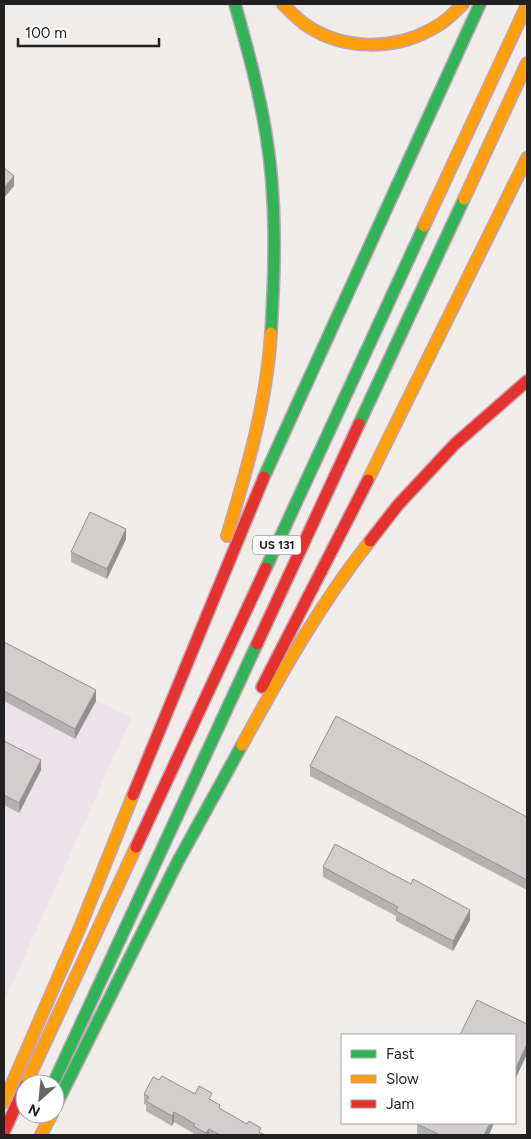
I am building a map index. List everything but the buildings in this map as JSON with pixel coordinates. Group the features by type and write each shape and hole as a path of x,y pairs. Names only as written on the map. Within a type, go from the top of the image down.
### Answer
{"highway":[{"path":"173,695 245,481 257,433 272,333 276,249 270,169 263,112 236,4"},
{"path":"283,4 301,22 320,34 346,43 378,46 398,43 424,33 455,13 463,4"},
{"path":"4,1102 81,925 173,695 271,461 480,4"},
{"name":"US 131","path":"31,1074 527,5"},
{"name":"US 131","path":"58,1074 527,63"},
{"path":"65,1087 177,863 273,664 364,487 527,158"},
{"path":"177,863 274,687 346,571 398,505 429,471 474,427 527,381"},
{"name":"US 131","path":"4,1132 15,1108"}],"shaded area":[{"path":"4,650 131,718 4,1002"}],"traffic: fast":[{"path":"235,4 256,85 270,159 274,234 271,333"},
{"path":"264,477 480,4"},
{"path":"359,424 464,199"},
{"path":"266,568 424,226"},
{"path":"58,1074 257,644"},
{"path":"65,1087 177,863 242,745"}],"traffic: slow":[{"path":"283,4 302,22 323,35 338,40 369,45 385,44 416,37 439,25 463,4"},
{"path":"424,226 527,5"},
{"path":"464,199 527,63"},
{"path":"368,480 527,158"},
{"path":"227,536 249,461 261,410 271,333"},
{"path":"242,745 286,666 334,589 370,541"},
{"path":"4,1102 81,925 133,795"},
{"path":"31,1074 136,847"},
{"path":"41,1135 47,1124"}],"traffic: jam":[{"path":"370,541 398,505 455,444 527,381"},
{"path":"257,644 359,424"},
{"path":"133,795 264,477"},
{"path":"262,687 368,480"},
{"path":"136,847 266,568"},
{"path":"4,1132 15,1108"}]}
